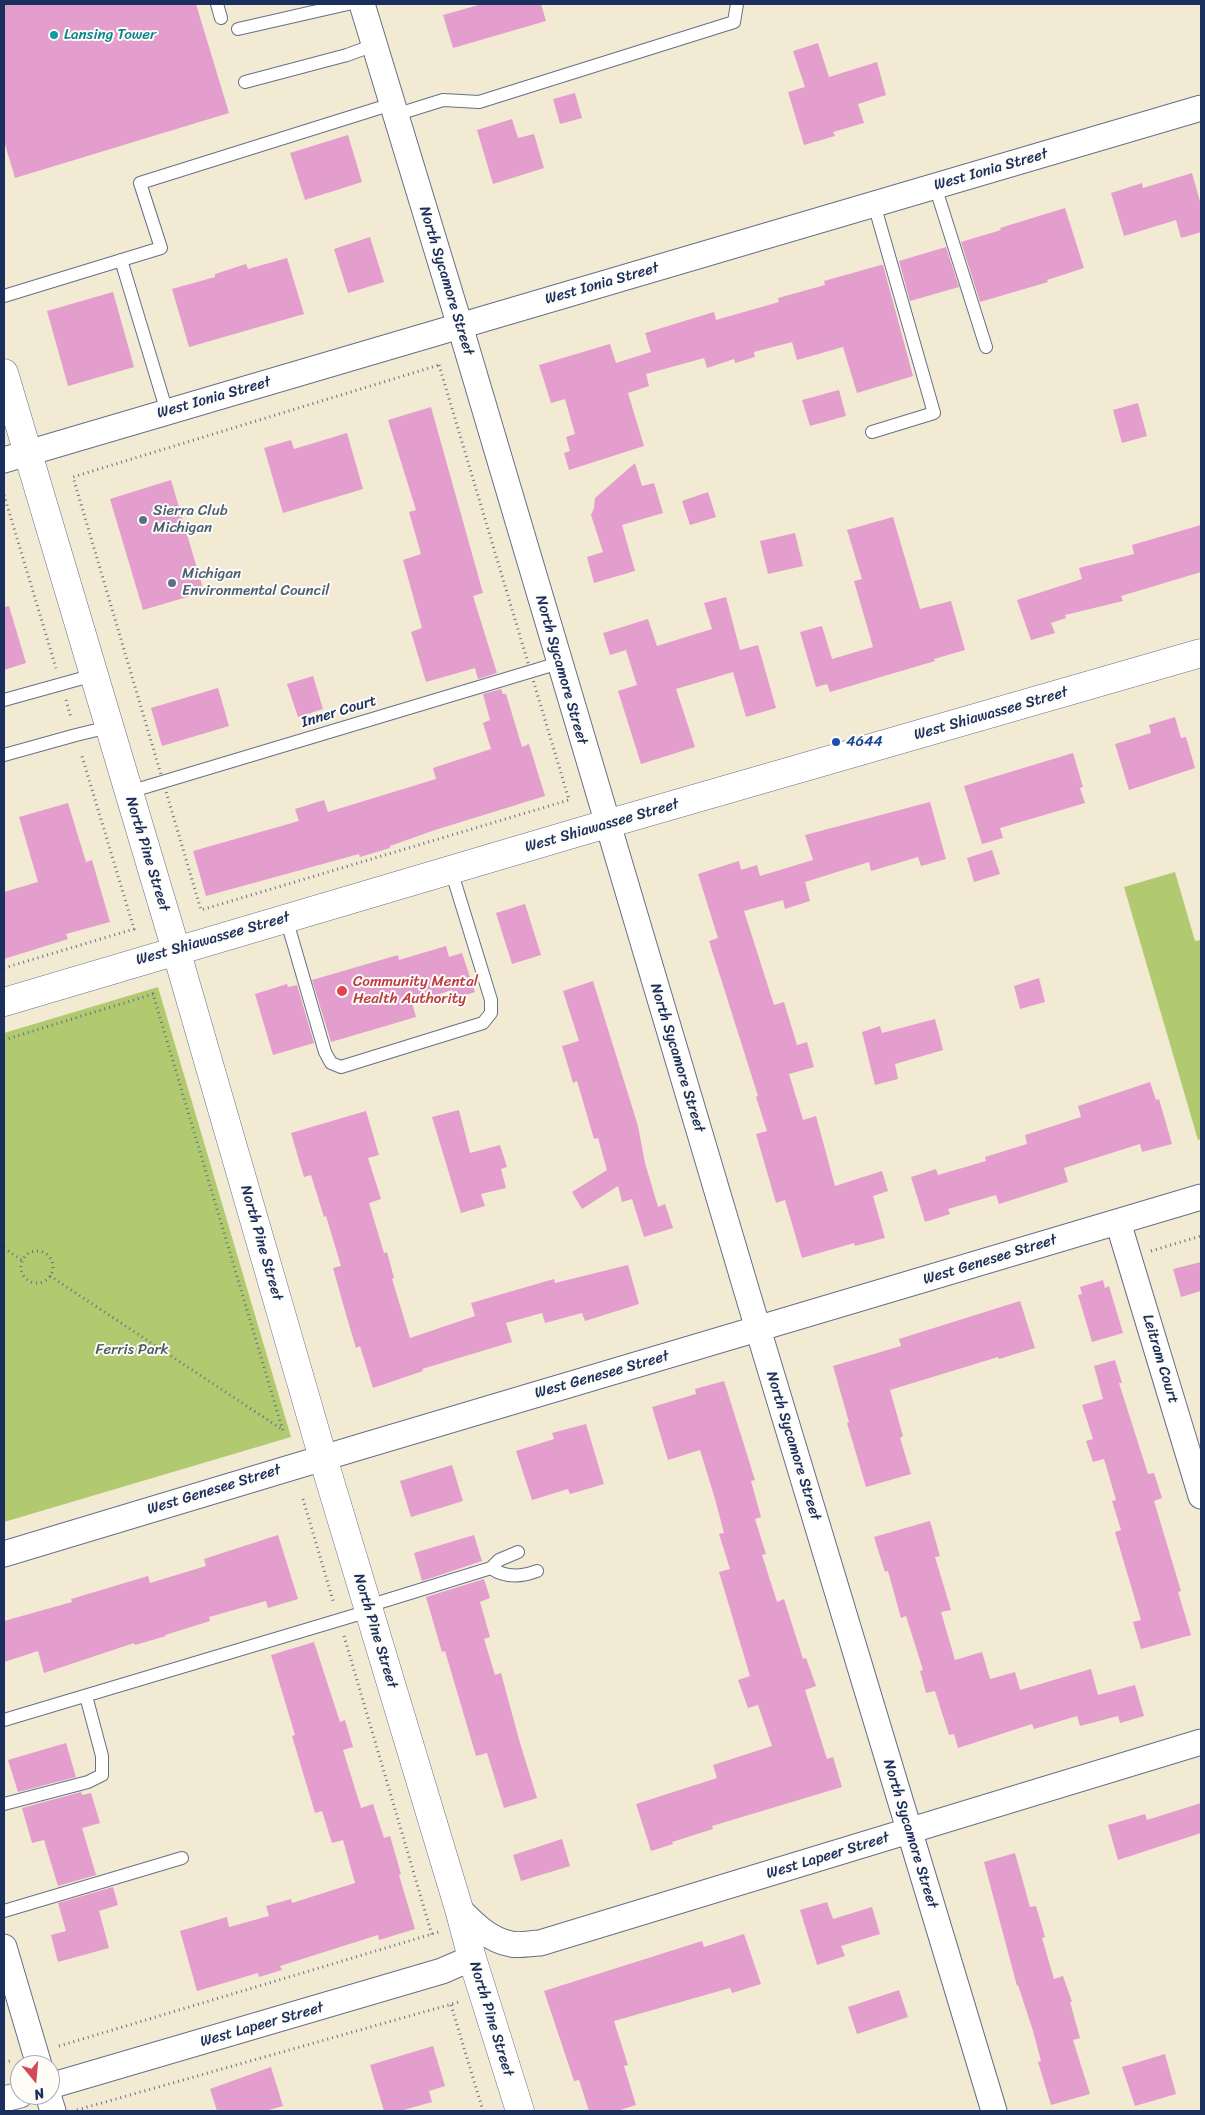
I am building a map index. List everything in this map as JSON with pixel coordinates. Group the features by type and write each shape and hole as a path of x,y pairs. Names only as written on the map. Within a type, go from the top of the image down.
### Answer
{"street":[{"name":"North Sycamore Street","path":"362,4 994,2111"},
{"name":"West Ionia Street","path":"16,457 1201,108"},
{"name":"North Pine Street","path":"4,373 16,457 94,675 110,727 323,1458 483,1995 520,2111"},
{"name":"West Shiawassee Street","path":"4,1002 607,824 1201,653"},
{"name":"West Genesee Street","path":"4,1554 1201,1197"},
{"name":"Leitram Court","path":"1118,1222 1201,1496"},
{"name":"West Lapeer Street","path":"461,1917 488,1935 511,1944 540,1943 1201,1742"},
{"path":"4,1947 36,2055"},
{"name":"West Lapeer Street","path":"60,2083 442,1971 472,1958"}],"lane":[{"path":"217,4 222,18"},
{"path":"238,29 348,4"},
{"path":"4,296 161,248 140,183 394,109 443,100 478,102 734,22 737,4"},
{"path":"245,82 374,46"},
{"path":"935,186 986,347"},
{"path":"872,432 934,413 874,204"},
{"path":"121,260 167,412"},
{"name":"Inner Court","path":"129,792 559,663"},
{"path":"4,700 94,675"},
{"path":"4,755 110,727"},
{"path":"286,918 326,1052 331,1063 341,1067 483,1023 491,1013 491,1000 451,870"},
{"path":"4,1720 339,1620 491,1568 499,1560 518,1552"},
{"path":"491,1568 500,1574 524,1576 537,1571"},
{"path":"4,1804 88,1782 102,1775 102,1756 86,1696"},
{"path":"4,1911 182,1858"}],"path":[{"path":"440,365 531,671 569,800 201,910 73,477 440,365"},
{"path":"4,495 134,928 4,968"},
{"path":"4,1040 154,994 283,1431 50,1276"},
{"path":"1129,1257 1201,1236"},
{"path":"4,1248 23,1261"},
{"path":"35,1252 45,1254 50,1257 53,1266 50,1276 42,1282 28,1280 22,1271 23,1261 35,1252"},
{"path":"303,1499 432,1934"},
{"path":"50,2055 432,1934 461,1917"},
{"path":"72,2111 483,1995"},
{"path":"451,2005 483,2111"}],"green space":[{"path":"1175,872 1195,941 1201,940 1201,1139 1198,1140 1124,887"},
{"name":"Ferris Park","path":"158,987 291,1437 4,1522 4,1033"}],"building":[{"path":"4,4 196,4 229,113 15,178 4,141"},
{"path":"482,4 541,4 546,21 453,48 443,15"},
{"path":"818,43 829,77 877,62 886,95 858,104 864,123 833,132 835,136 804,145 788,92 805,87 793,51"},
{"path":"575,93 582,118 560,124 553,99"},
{"path":"512,119 518,138 534,134 544,168 493,184 477,130"},
{"path":"348,135 362,182 305,200 290,153"},
{"path":"1192,173 1201,205 1201,232 1181,238 1176,220 1124,236 1111,193 1142,183 1143,188"},
{"path":"1065,208 1084,268 1047,280 1048,282 980,302 961,242"},
{"path":"370,237 384,282 348,293 334,249"},
{"path":"946,247 959,287 910,301 899,261"},
{"path":"287,258 304,314 189,347 172,289 215,277 215,274 246,264 248,269"},
{"path":"883,265 913,376 857,393 843,347 797,360 792,342 754,352 755,357 735,363 734,359 707,368 704,358 646,374 649,386 628,393 644,446 569,470 564,453 570,451 566,437 575,434 565,399 551,403 539,365 610,344 616,363 651,352 645,333 714,312 716,320 779,302 778,298 825,285 824,281"},
{"path":"113,292 134,367 68,386 47,311"},
{"path":"839,390 846,416 810,426 802,400"},
{"path":"1138,403 1147,436 1122,443 1113,410"},
{"path":"431,407 483,593 473,596 497,673 478,679 475,668 426,682 411,632 422,628 403,560 421,554 409,512 416,510 388,420"},
{"path":"347,433 363,489 283,513 264,448 291,440 294,449"},
{"path":"635,463 642,486 654,483 663,513 622,525 635,571 594,583 587,557 603,552 591,515 595,498"},
{"path":"171,480 204,592 143,610 110,499"},
{"path":"708,492 716,517 690,525 682,501"},
{"path":"893,517 920,609 951,601 965,650 934,659 935,661 830,692 827,684 816,687 800,632 822,626 832,659 873,647 854,581 862,579 847,530"},
{"path":"1201,525 1201,572 1121,596 1123,601 1065,615 1066,618 1051,623 1055,633 1031,640 1017,600 1082,579 1079,568 1134,554 1132,545"},
{"path":"795,533 803,566 768,574 760,541"},
{"path":"726,597 740,650 758,645 776,708 746,717 733,672 676,689 695,747 641,764 618,691 637,685 626,650 610,655 603,633 648,619 657,646 712,629 704,603"},
{"path":"9,606 26,663 4,670 4,607"},
{"path":"313,676 323,709 298,717 287,684"},
{"path":"218,688 229,726 162,746 151,708"},
{"path":"501,689 503,694 506,694 522,747 529,744 545,796 435,830 390,846 390,848 360,857 359,854 206,896 193,851 299,821 295,809 324,800 328,812 436,779 433,768 491,749 483,723 490,720 483,694"},
{"path":"1175,717 1181,738 1186,737 1195,768 1129,790 1115,744 1151,733 1149,725"},
{"path":"1073,753 1083,787 1080,788 1085,803 1000,828 1003,838 982,844 964,786"},
{"path":"930,802 946,859 921,866 918,857 871,871 869,862 805,882 810,901 785,909 783,900 744,911 774,1005 784,1002 797,1045 807,1042 814,1067 789,1074 803,1120 816,1116 835,1186 882,1171 888,1191 873,1196 885,1238 855,1246 854,1243 802,1258 785,1200 776,1203 756,1134 767,1131 756,1097 758,1096 709,941 718,938 698,874 739,861 741,870 757,865 760,876 813,860 805,835"},
{"path":"68,803 86,862 92,860 110,922 66,934 68,939 4,959 4,892 38,882 19,817"},
{"path":"992,850 1000,874 974,882 967,858"},
{"path":"525,904 541,955 512,964 496,913"},
{"path":"446,946 449,957 462,953 475,992 454,999 452,990 412,1003 416,1017 331,1042 312,980 398,955 399,960"},
{"path":"1039,978 1045,1002 1020,1009 1014,986"},
{"path":"593,981 638,1126 645,1163 658,1207 665,1204 673,1228 644,1237 632,1199 622,1202 618,1186 582,1209 572,1192 607,1170 598,1138 594,1139 577,1081 573,1083 562,1046 579,1041 563,991"},
{"path":"287,984 288,987 297,985 314,1043 273,1055 255,994"},
{"path":"935,1019 943,1050 895,1064 898,1079 875,1085 862,1032 880,1026 882,1033"},
{"path":"1150,1082 1156,1100 1159,1099 1172,1144 1142,1152 1140,1144 1064,1168 1068,1182 999,1204 996,1195 948,1209 950,1214 925,1222 911,1177 936,1169 938,1175 986,1161 985,1157 1027,1144 1025,1135 1081,1117 1078,1106"},
{"path":"459,1110 470,1153 500,1145 507,1167 501,1169 506,1188 481,1194 485,1206 461,1213 432,1117"},
{"path":"366,1111 379,1155 368,1158 381,1199 369,1203 384,1253 387,1252 394,1278 392,1279 410,1338 475,1316 471,1303 554,1279 555,1283 628,1265 639,1304 585,1321 582,1313 545,1323 542,1313 506,1323 512,1342 422,1369 423,1371 373,1388 360,1346 356,1348 333,1268 341,1266 326,1216 324,1217 311,1175 304,1177 291,1133"},
{"path":"1201,1262 1201,1291 1181,1297 1173,1269"},
{"path":"1103,1280 1105,1288 1109,1286 1123,1333 1092,1342 1078,1295 1082,1294 1080,1287"},
{"path":"1020,1301 1035,1348 999,1359 998,1357 890,1390 903,1436 900,1438 911,1474 866,1487 833,1366 901,1346 899,1339"},
{"path":"1115,1360 1122,1383 1119,1383 1148,1474 1154,1473 1162,1498 1154,1501 1181,1591 1178,1592 1191,1635 1141,1649 1133,1622 1141,1620 1115,1532 1121,1530 1112,1501 1116,1500 1104,1459 1093,1462 1086,1441 1093,1439 1082,1405 1103,1399 1094,1366"},
{"path":"724,1381 755,1480 751,1481 761,1517 755,1519 766,1554 762,1555 777,1602 784,1599 803,1659 806,1658 816,1686 805,1690 827,1759 833,1757 842,1787 712,1826 713,1829 651,1851 636,1804 717,1778 713,1765 772,1746 758,1705 748,1708 738,1680 750,1676 719,1572 730,1569 719,1534 724,1533 700,1450 668,1460 652,1407 696,1394 695,1389"},
{"path":"586,1424 604,1484 570,1494 568,1489 532,1500 516,1451 554,1439 552,1433"},
{"path":"452,1465 463,1501 411,1517 400,1481"},
{"path":"930,1521 940,1556 935,1557 951,1610 941,1612 955,1660 982,1652 990,1679 1015,1672 1020,1690 1091,1669 1098,1695 1135,1685 1144,1716 1120,1723 1118,1716 1080,1726 1077,1716 1034,1729 1032,1724 958,1748 954,1734 949,1735 935,1691 926,1693 920,1671 923,1670 906,1616 901,1618 888,1571 885,1572 874,1537"},
{"path":"278,1535 298,1599 268,1608 266,1601 209,1617 210,1621 166,1636 135,1645 134,1643 44,1673 38,1651 4,1662 4,1621 72,1602 71,1599 148,1576 150,1583 206,1566 204,1559"},
{"path":"474,1535 482,1561 422,1581 414,1553"},
{"path":"484,1579 490,1598 480,1602 490,1637 484,1639 495,1675 501,1673 537,1798 504,1808 487,1753 476,1756 445,1651 442,1652 426,1597"},
{"path":"314,1642 340,1722 345,1720 353,1747 343,1750 361,1808 373,1804 384,1838 390,1836 415,1929 379,1940 378,1935 280,1966 282,1970 259,1977 258,1973 197,1991 180,1931 227,1917 229,1927 269,1916 266,1906 291,1899 292,1903 355,1883 343,1840 332,1843 322,1811 315,1813 292,1736 295,1735 271,1655"},
{"path":"66,1743 76,1777 18,1792 8,1760"},
{"path":"81,1792 82,1795 91,1793 100,1823 82,1828 96,1875 58,1886 44,1840 32,1843 22,1808"},
{"path":"1201,1803 1201,1833 1118,1860 1108,1825 1145,1814 1147,1820"},
{"path":"562,1839 570,1866 521,1881 513,1855"},
{"path":"1015,1853 1030,1907 1036,1906 1045,1937 1042,1938 1054,1979 1063,1976 1072,2002 1070,2002 1080,2038 1073,2040 1090,2094 1051,2105 1038,2062 1041,2061 1033,2031 1017,1986 984,1862"},
{"path":"113,1887 118,1905 99,1911 109,1948 58,1962 51,1935 66,1931 58,1903"},
{"path":"827,1902 833,1919 872,1907 880,1934 841,1946 845,1956 817,1965 800,1910"},
{"path":"744,1934 761,1984 732,1993 730,1988 614,2021 628,2065 624,2066 636,2105 617,2111 589,2111 579,2080 574,2081 544,1991 702,1941 704,1947"},
{"path":"899,1990 908,2017 857,2034 848,2007"},
{"path":"433,2046 445,2086 429,2091 432,2102 400,2111 384,2111 370,2065"},
{"path":"1165,2054 1176,2094 1135,2106 1122,2067"},
{"path":"271,2067 283,2106 265,2111 217,2111 210,2089"}],"place":[{"name":"Lansing Tower","path":"54,35"},
{"name":"Sierra Club Michigan","path":"143,520"},
{"name":"Michigan Environmental Council","path":"172,583"},
{"name":"4644","path":"836,742"},
{"name":"Community Mental Health Authority","path":"342,991"}]}
